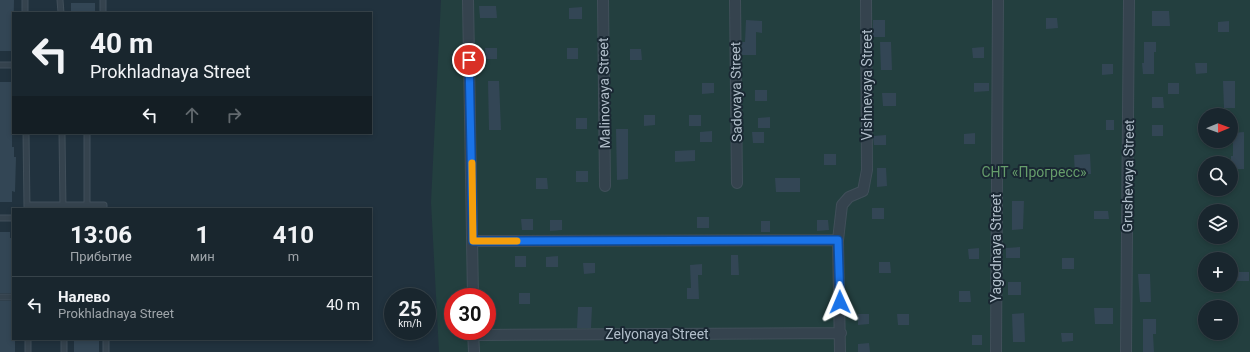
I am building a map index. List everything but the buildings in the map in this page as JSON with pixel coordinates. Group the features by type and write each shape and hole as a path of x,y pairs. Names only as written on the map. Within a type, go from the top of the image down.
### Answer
{"street":[{"path":"468,0 473,288"},
{"name":"Malinovaya Street","path":"603,0 605,186"},
{"name":"Sadovaya Street","path":"735,0 737,183"},
{"name":"Vishnevaya Street","path":"840,352 838,240 842,205 849,197 863,191 867,170 866,0"},
{"name":"Yagodnaya Street","path":"996,352 998,0"},
{"name":"Grushevaya Street","path":"1126,352 1129,0"},
{"path":"473,241 838,240"},
{"name":"Zelyonaya Street","path":"496,333 840,333"},
{"path":"473,340 474,352"}],"lane":[{"path":"25,0 25,12"},
{"path":"60,0 61,12"},
{"path":"103,0 103,12"},
{"path":"0,65 12,65"},
{"path":"26,134 27,207 104,205 104,208"},
{"path":"62,134 62,207"},
{"path":"87,134 87,205"},
{"path":"0,218 12,218"},
{"path":"0,297 12,297"},
{"path":"28,340 28,352"},
{"path":"64,340 64,352"},
{"path":"106,340 106,352"}],"green space":[{"name":"СНТ «Прогресс»","path":"441,0 1250,0 1250,352 439,352 431,202"}],"slow traffic":[{"path":"472,163 473,241 517,241"}],"route":[{"path":"469,60 473,241 838,240 840,302"}]}
